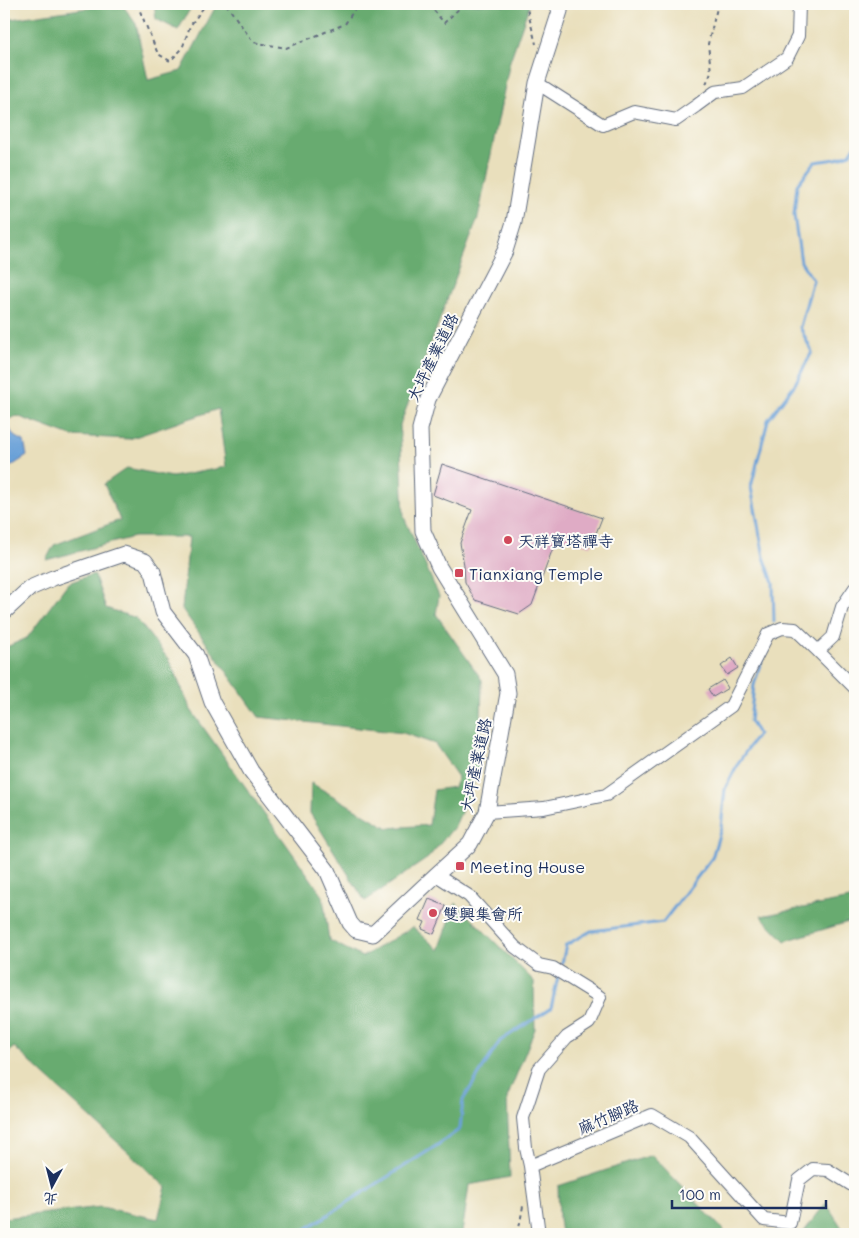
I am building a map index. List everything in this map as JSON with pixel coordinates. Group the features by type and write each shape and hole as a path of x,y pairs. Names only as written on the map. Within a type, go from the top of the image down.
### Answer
{"street":[{"name":"大坪產業道路","path":"4,612 30,588 53,578 124,554 145,561 153,572 163,612 196,655 212,702 251,771 327,870 350,923 356,930 374,934 470,844 487,812 508,693 505,674 439,567 423,531 420,429 428,399 505,251 514,222 537,83 560,11 557,4"},
{"path":"537,83 603,125 634,112 676,120 715,92 743,88 787,58 798,36 799,4"},
{"path":"818,651 833,637 842,607 855,588"},
{"path":"487,812 544,808 606,795 731,706 768,634 782,628 795,629 855,688"},
{"path":"436,875 469,896 515,947 539,965 553,968 600,997 589,1022 567,1037 539,1069 523,1118 539,1234"},
{"name":"麻竹腳路","path":"530,1166 652,1115 688,1137 764,1220 790,1223 799,1180 813,1169 828,1170 855,1187"}],"path":[{"path":"136,4 158,54 170,61 182,49 190,26 206,4"},
{"path":"226,4 253,42 286,48 345,24 358,4"},
{"path":"429,4 444,22 464,4"},
{"path":"491,4 504,7 505,4"},
{"path":"524,4 526,5 542,67"},
{"path":"696,106 711,72 708,44 718,4"}],"green space":[{"path":"122,4 136,24 148,80 181,71 217,4 528,4 529,6 510,61 478,218 400,425 404,517 439,596 436,614 482,680 480,769 455,826 428,858 365,901 310,813 311,783 388,828 429,825 434,790 454,787 458,777 435,744 403,733 259,717 182,609 189,537 134,537 46,560 54,545 120,520 104,484 127,468 172,477 226,467 218,409 129,439 71,436 17,416 4,421 4,19"},
{"path":"154,4 193,4 178,30 156,19"},
{"path":"94,574 106,608 136,618 169,660 191,710 323,896 329,940 362,957 413,927 439,950 456,903 534,981 535,1029 507,1098 510,1177 469,1185 462,1234 4,1234 4,1218 101,1207 158,1219 166,1187 14,1047 4,1058 4,648 27,638 68,583"},
{"path":"855,898 855,920 785,941 761,916"},
{"path":"652,1155 727,1234 561,1234 558,1186"},
{"path":"826,1203 846,1234 802,1234"}],"water":[{"path":"9,428 15,437 24,441 27,456 10,467 4,474 4,430"}],"building":[{"name":"天祥寶塔禪寺","path":"442,464 602,518 591,546 557,537 532,605 519,614 475,600 465,582 460,543 472,510 433,495"},
{"path":"732,658 738,668 727,675 721,666"},
{"path":"723,680 728,688 713,697 708,689"},
{"name":"雙興集會所","path":"429,899 446,906 434,934 422,929 425,922 420,920"}],"waterway":[{"path":"774,622 773,582 764,557 751,487 768,420 795,384 812,352 800,327 813,280 801,262 794,215 797,185 815,162 836,159 850,154 855,146"},
{"path":"562,963 566,945 591,931 663,922 712,858 721,828 725,789 738,763 758,734 750,721 754,685 763,656"},
{"path":"298,1234 460,1129 463,1100 500,1041 551,1008 558,977"}],"place":[{"name":"天祥寶塔禪寺","path":"508,540"},
{"name":"Tianxiang Temple","path":"459,573"},
{"name":"Meeting House","path":"460,866"},
{"name":"雙興集會所","path":"433,913"}]}
